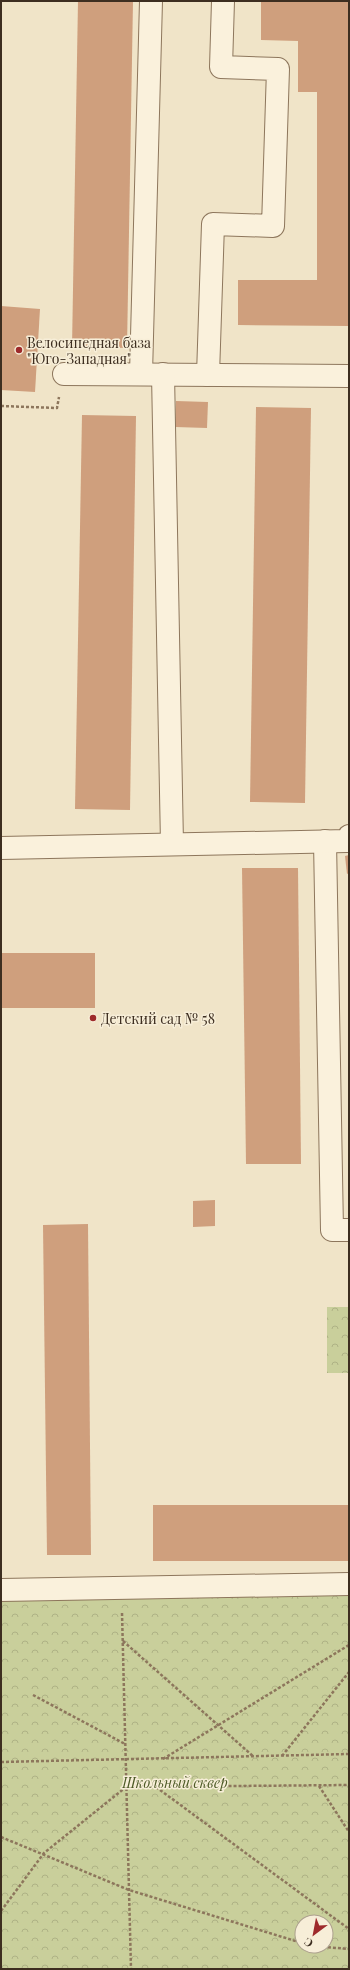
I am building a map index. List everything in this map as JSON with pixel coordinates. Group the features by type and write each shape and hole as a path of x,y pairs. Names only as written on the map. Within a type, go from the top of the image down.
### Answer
{"lane":[{"path":"141,374 151,1"},
{"path":"208,375 213,224 273,226 278,69 221,67 223,1"},
{"path":"64,374 349,376"},
{"path":"163,374 172,844"},
{"path":"1,848 346,841 349,836"},
{"path":"325,841 332,1230 349,1230"},
{"path":"1,1590 349,1584"}],"path":[{"path":"1,406 57,408 64,374"},
{"path":"122,1588 122,1641 131,1969"},
{"path":"122,1641 255,1757"},
{"path":"163,1760 349,1645"},
{"path":"281,1757 349,1672"},
{"path":"33,1695 125,1744"},
{"path":"1,1762 126,1759 163,1760 349,1754"},
{"path":"319,1786 349,1832"},
{"path":"1,1911 44,1853 126,1787 349,1786"},
{"path":"156,1787 349,1929"},
{"path":"1,1837 44,1853 129,1890 294,1940"},
{"path":"334,1948 349,1949"}],"green space":[{"path":"327,1307 349,1307 349,1373 327,1373"},
{"name":"Школьный сквер","path":"349,1595 349,1968 1,1969 1,1598"}],"building":[{"path":"78,1 133,1 127,348 72,347"},
{"path":"261,1 349,1 349,326 238,325 238,280 317,280 317,92 298,92 298,41 261,40"},
{"name":"Велосипедная база \"Юго-Западная\"","path":"1,306 40,309 35,392 1,390"},
{"path":"176,401 208,402 207,428 175,427"},
{"path":"256,407 311,408 305,803 250,802"},
{"path":"82,415 136,416 130,810 75,809"},
{"path":"349,855 349,873 347,874 345,856"},
{"path":"242,868 298,868 301,1164 246,1164"},
{"path":"1,953 95,953 95,1008 1,1008"},
{"path":"215,1200 215,1226 193,1227 193,1201"},
{"path":"88,1224 91,1555 47,1555 43,1225"},
{"path":"153,1505 349,1505 349,1561 153,1561"}],"place":[{"name":"Велосипедная база \"Юго-Западная\"","path":"19,350"},
{"name":"Детский сад № 58","path":"93,1018"}]}
